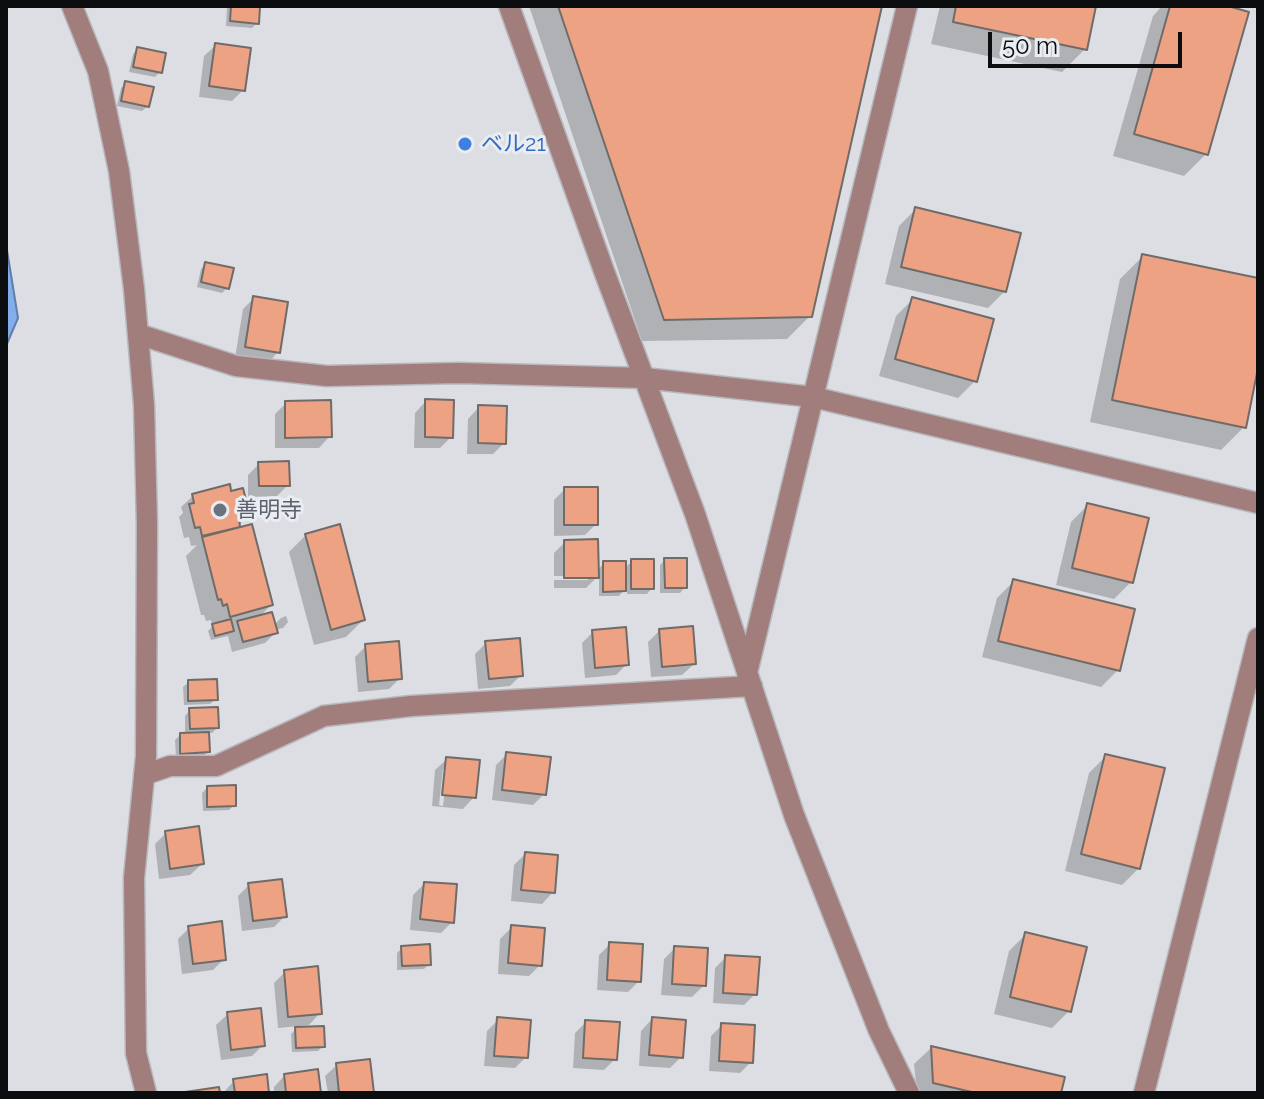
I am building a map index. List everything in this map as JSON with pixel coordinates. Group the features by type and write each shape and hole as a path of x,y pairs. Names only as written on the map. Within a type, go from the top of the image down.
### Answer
{"street":[{"path":"72,6 98,71 119,171 144,405 146,756 134,878 136,1053 146,1093"},
{"path":"509,6 695,514 794,815 879,1031 909,1093"},
{"path":"749,679 907,6"},
{"path":"138,334 236,366 327,376 458,373 644,378 813,397 1258,503"},
{"path":"1144,1093 1258,638"},
{"path":"144,775 170,766 216,766 324,716 411,706 749,679"}],"water":[{"path":"6,244 18,318 6,346"}],"building":[{"path":"231,6 260,6 259,24 230,21"},
{"path":"558,6 882,6 812,317 664,320"},
{"path":"956,6 1096,6 1087,50 953,22"},
{"path":"1170,6 1228,6 1249,12 1208,155 1134,134"},
{"path":"215,43 251,48 245,91 209,86"},
{"path":"137,47 166,53 162,73 133,67"},
{"path":"125,81 154,87 149,107 121,101"},
{"path":"915,207 1021,233 1006,292 901,267"},
{"path":"1142,254 1258,278 1258,368 1246,428 1112,400"},
{"path":"205,262 234,268 229,289 201,282"},
{"path":"253,296 288,302 280,353 245,347"},
{"path":"912,297 994,319 977,382 895,359"},
{"path":"425,399 454,400 453,438 425,437"},
{"path":"331,400 332,437 285,438 285,401"},
{"path":"478,405 507,406 506,444 478,443"},
{"path":"289,461 290,486 259,486 258,462"},
{"name":"善明寺","path":"230,484 231,491 243,488 250,516 239,519 240,527 202,536 200,527 195,528 189,504 194,503 192,494"},
{"path":"564,487 598,487 598,525 564,525"},
{"path":"1087,503 1149,518 1133,583 1072,568"},
{"path":"252,524 273,605 230,617 227,604 223,606 221,599 218,600 202,537"},
{"path":"340,524 365,620 331,630 305,534"},
{"path":"598,539 599,578 564,578 564,540"},
{"path":"664,558 687,558 687,588 665,588"},
{"path":"631,559 654,559 654,589 631,589"},
{"path":"603,561 626,561 626,591 603,592"},
{"path":"1013,579 1135,609 1120,671 998,641"},
{"path":"272,612 278,633 243,642 237,621"},
{"path":"231,619 234,631 215,636 212,624"},
{"path":"693,626 696,664 662,667 659,629"},
{"path":"626,627 629,665 595,668 592,630"},
{"path":"520,638 523,676 489,679 485,641"},
{"path":"399,641 402,679 368,682 365,644"},
{"path":"217,679 218,700 188,701 188,680"},
{"path":"218,707 219,728 190,729 189,708"},
{"path":"209,732 210,752 180,754 180,733"},
{"path":"506,752 551,757 546,795 502,790"},
{"path":"1105,754 1165,768 1140,869 1081,854"},
{"path":"446,757 480,760 476,798 442,795"},
{"path":"236,785 236,806 207,807 207,786"},
{"path":"199,826 204,864 170,869 165,831"},
{"path":"525,852 558,855 555,893 521,890"},
{"path":"282,879 287,917 253,921 248,883"},
{"path":"424,882 457,884 454,923 420,919"},
{"path":"222,921 226,960 193,964 188,926"},
{"path":"511,925 545,928 542,966 508,963"},
{"path":"1025,932 1087,947 1071,1012 1010,997"},
{"path":"609,942 643,944 641,982 607,980"},
{"path":"430,944 431,965 402,966 401,946"},
{"path":"674,946 708,948 706,986 672,984"},
{"path":"725,955 760,957 757,995 723,993"},
{"path":"318,966 322,1014 288,1017 284,970"},
{"path":"261,1008 265,1046 231,1050 227,1012"},
{"path":"497,1017 531,1020 528,1058 494,1056"},
{"path":"652,1017 686,1020 683,1058 649,1055"},
{"path":"585,1020 620,1022 617,1060 583,1058"},
{"path":"721,1023 755,1025 753,1063 719,1061"},
{"path":"324,1026 325,1047 296,1048 295,1027"},
{"path":"931,1046 1065,1077 1061,1093 976,1093 933,1083"},
{"path":"370,1059 374,1093 339,1093 336,1063"},
{"path":"318,1069 321,1093 286,1093 284,1074"},
{"path":"267,1074 269,1093 235,1093 233,1079"},
{"path":"219,1087 220,1093 185,1092"}],"place":[{"name":"ベル21","path":"465,144"},
{"name":"善明寺","path":"220,510"}]}
